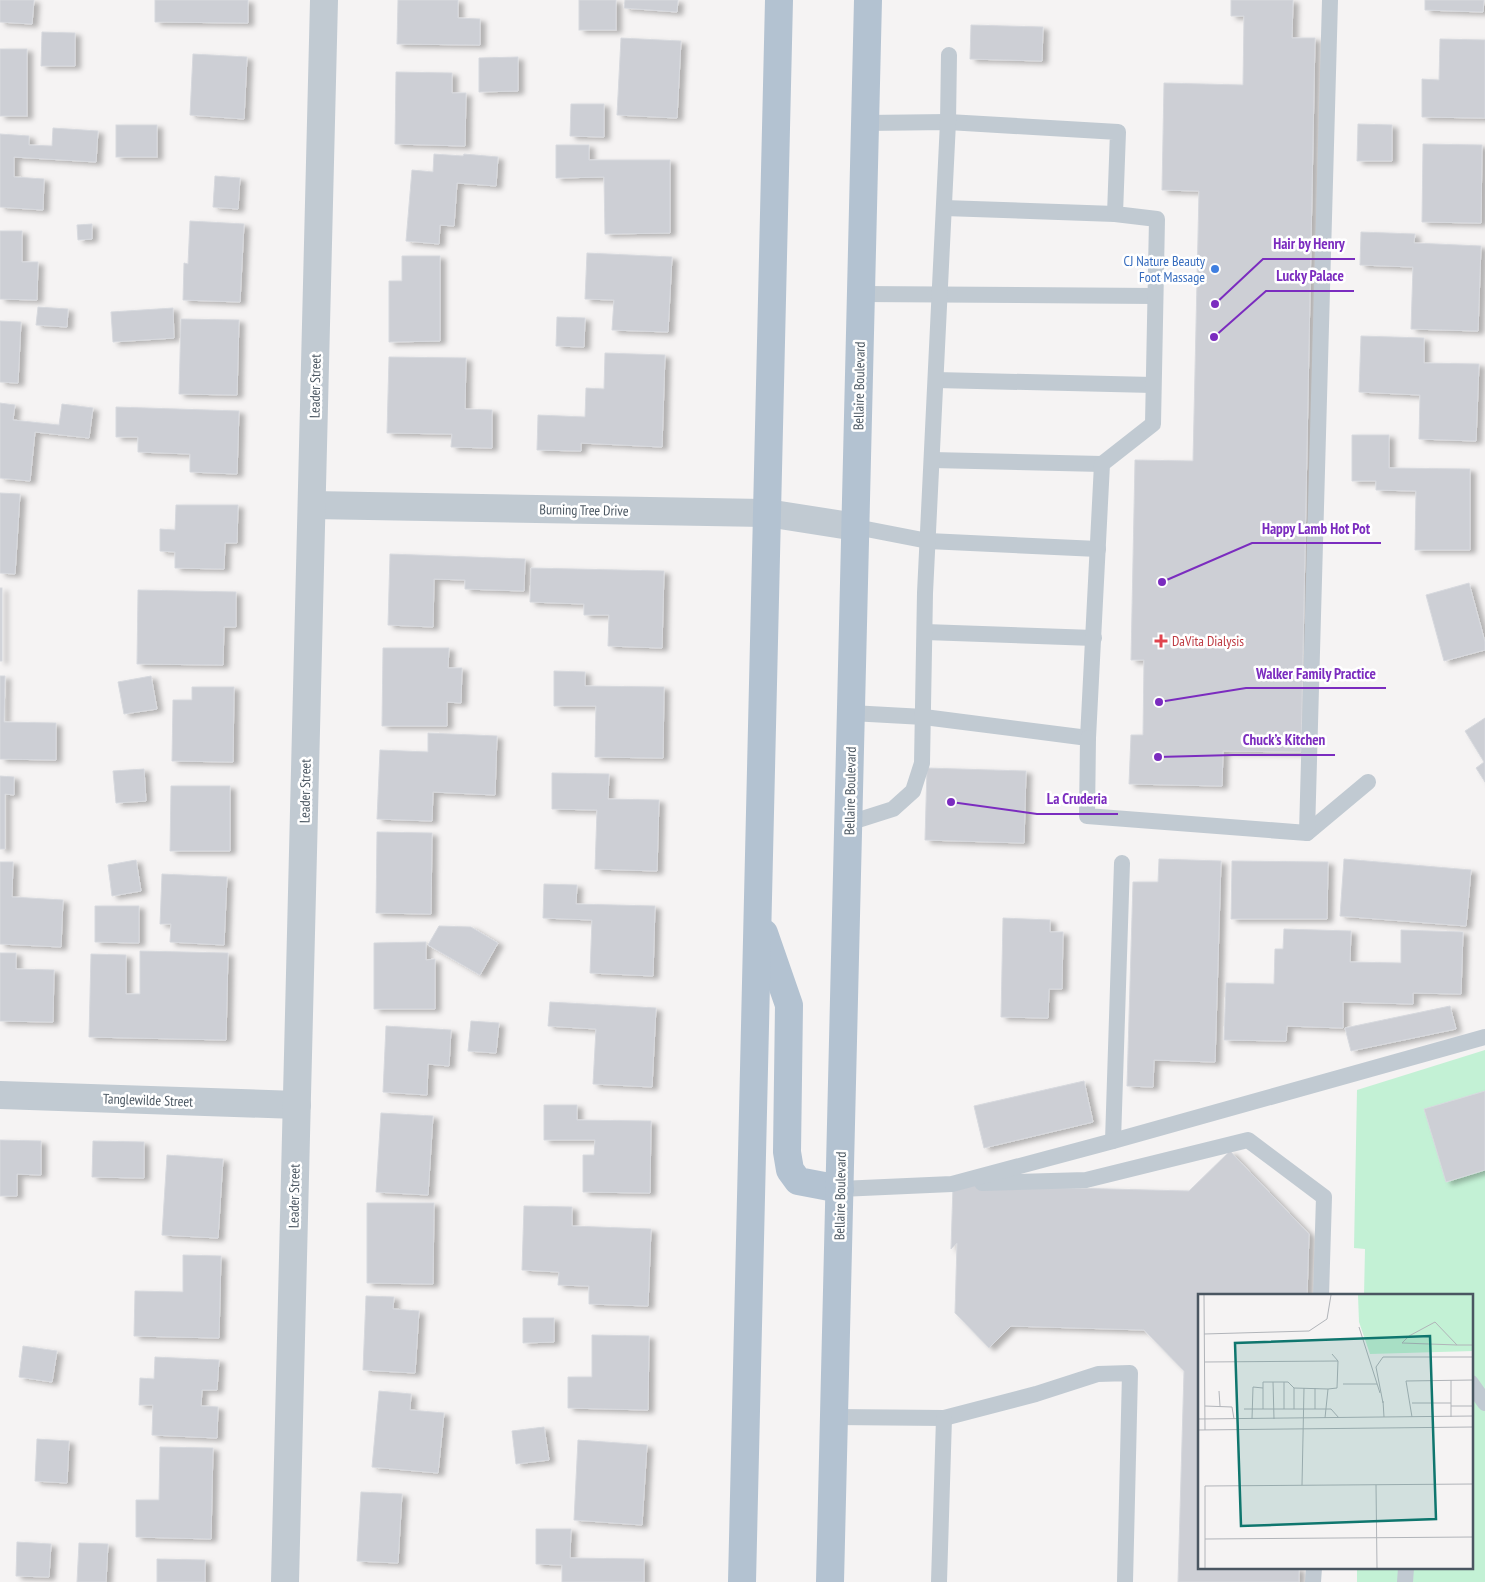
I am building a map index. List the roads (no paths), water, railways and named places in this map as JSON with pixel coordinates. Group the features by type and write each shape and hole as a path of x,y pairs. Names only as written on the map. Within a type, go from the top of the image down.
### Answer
{"main road":[{"path":"742,1582 779,0"},
{"name":"Bellaire Boulevard","path":"830,1582 868,0"},
{"path":"758,917 789,1005 787,1152 790,1170 798,1181 840,1189"}],"street":[{"name":"Leader Street","path":"285,1582 324,0"},
{"name":"Burning Tree Drive","path":"312,505 767,513 856,527"},
{"name":"Tanglewilde Street","path":"0,1095 297,1105"}],"lane":[{"path":"1307,833 1330,0"},
{"path":"849,823 893,809 913,791 922,763 928,541 948,122 949,55"},
{"path":"865,122 948,122 1118,132 1115,214"},
{"path":"932,460 1102,464 1153,424 1157,219 1115,214 944,208"},
{"path":"861,294 1155,296"},
{"path":"936,380 1153,385"},
{"path":"1102,464 1088,738 1087,816 1307,833 1368,782"},
{"path":"856,527 928,541 1098,549"},
{"path":"925,632 1094,638"},
{"path":"851,713 924,717 1088,738"},
{"path":"1113,1141 1122,863"},
{"path":"952,1184 1485,1037"},
{"path":"840,1189 1086,1180 1248,1140 1324,1197 1321,1294"},
{"path":"834,1417 944,1418 1036,1394 1098,1374 1130,1373 1125,1582"},
{"path":"1472,1384 1485,1404"},
{"path":"939,1582 944,1418"}],"place":[{"name":"CJ Nature Beauty Foot Massage","path":"1215,269"},
{"name":"Hair by Henry","path":"1215,304"},
{"name":"Lucky Palace","path":"1214,337"},
{"name":"Happy Lamb Hot Pot","path":"1162,582"},
{"name":"DaVita Dialysis","path":"1161,641"},
{"name":"Walker Family Practice","path":"1159,702"},
{"name":"Chuck’s Kitchen","path":"1158,757"},
{"name":"La Cruderia","path":"951,802"}]}
